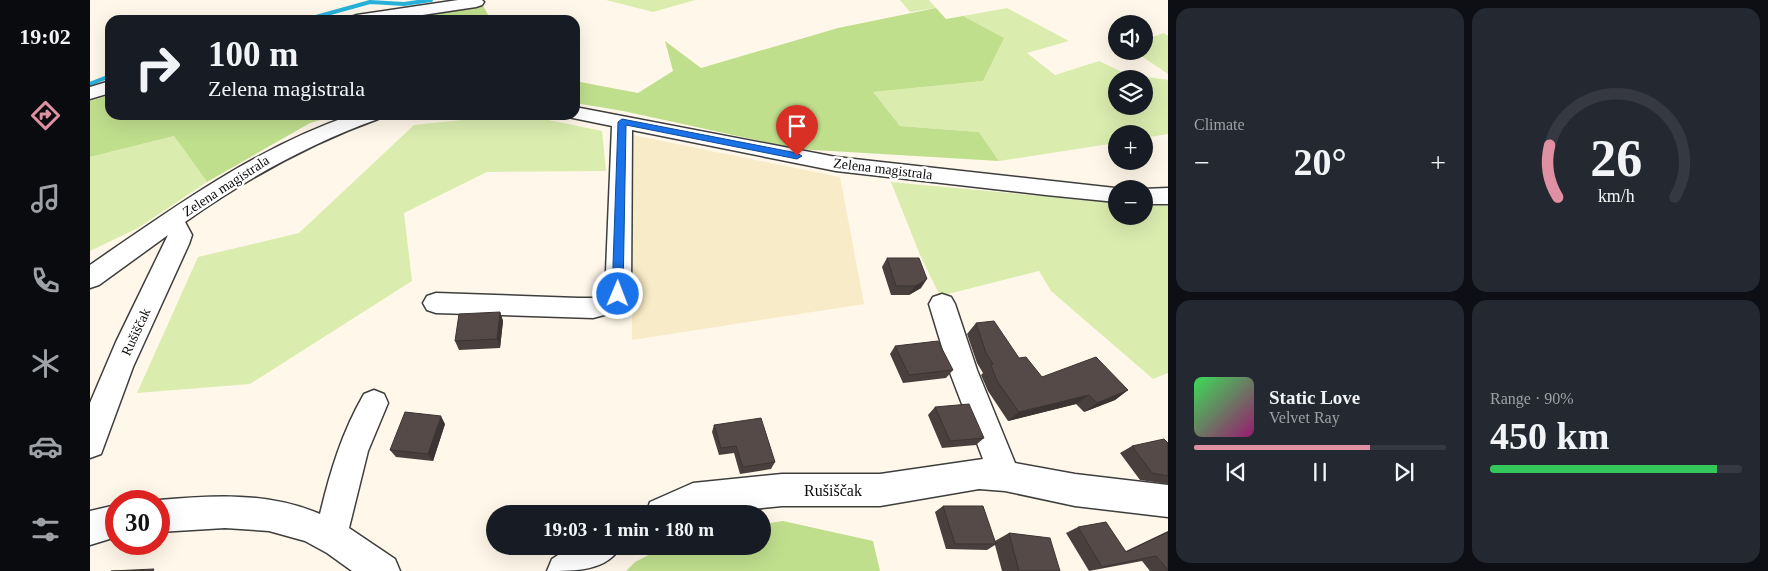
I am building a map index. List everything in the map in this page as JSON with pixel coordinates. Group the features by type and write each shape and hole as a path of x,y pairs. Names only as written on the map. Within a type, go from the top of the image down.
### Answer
{"street":[{"path":"390,15 476,2"},
{"path":"90,93 105,88"},
{"name":"Zelena magistrala","path":"580,114 836,164 1108,193"},
{"name":"Zelena magistrala","path":"90,278 242,174 277,153 339,124 353,120"},
{"path":"436,303 593,308 614,304 618,294 622,122"},
{"path":"1153,196 1168,196"},
{"name":"Rušiščak","path":"90,444 99,417 124,358 177,244 180,235 173,221"},
{"path":"942,304 963,370 1006,476"},
{"path":"331,536 352,452 365,419 374,403"},
{"name":"Rušiščak","path":"681,505 693,499 782,490 880,490 979,474 1006,476 1074,490 1168,501"},
{"path":"170,515 240,511 278,516 331,536 383,571"},
{"path":"90,528 105,524"},
{"path":"564,571 590,555"}],"shaded area":[{"path":"632,135 840,177 864,304 632,340"}],"green space":[{"path":"606,0 695,0 653,12"},
{"path":"900,0 929,0 936,8 910,12"},
{"path":"482,4 488,15 415,15"},
{"path":"936,8 946,19 963,16 1004,38 983,81 873,92 900,126 979,132 999,161 797,149 623,111 580,104 580,82 638,93 673,71 665,41 701,68 838,28"},
{"path":"1007,8 1069,41 1027,53 1055,75 1099,61 1118,70 1108,70 1108,115 1153,115 1153,78 1168,80 1168,134 1153,136 1153,125 1108,125 1108,144 999,161 979,132 900,126 872,92 983,81 1003,38 963,16"},
{"path":"1164,33 1168,36 1168,74 1147,60 1153,60 1153,37"},
{"path":"105,96 105,120 320,120 310,123 207,182 174,136 90,157 90,101"},
{"path":"462,120 548,120 602,131 606,171 487,172 404,213 412,281 250,384 137,393 198,257 299,233 414,125"},
{"path":"174,136 207,182 138,228 90,251 90,157"},
{"path":"891,182 1108,202 1108,225 1153,225 1153,205 1168,206 1168,373 1153,379 1051,291 1039,271 940,296 920,255"},
{"path":"783,521 873,541 880,571 626,571 635,562 649,555 771,555 771,523"}],"building":[{"path":"887,258 919,258 927,279 915,286 896,286"},
{"path":"500,312 497,339 455,341 459,314"},
{"path":"994,321 1019,358 1026,357 1042,377 1096,357 1128,390 1097,403 1089,395 1019,412 997,381 991,365 993,364 986,353 976,323"},
{"path":"938,341 953,370 909,375 895,346"},
{"path":"969,404 984,438 950,441 935,407"},
{"path":"405,412 441,416 428,454 390,450"},
{"path":"761,418 775,462 743,467 736,446 721,448 714,425"},
{"path":"1164,439 1168,443 1168,476 1152,473 1132,446"},
{"path":"943,506 983,506 996,544 955,544"},
{"path":"1106,522 1126,552 1168,532 1168,570 1156,556 1102,567 1078,527"},
{"path":"1009,533 1050,538 1060,571 1019,571"},
{"path":"154,569 153,571 111,571"}],"waterway":[{"path":"323,15 370,2 404,4 431,0"},
{"path":"90,84 105,78"}],"route":[{"path":"618,294 622,122 797,156"}]}
